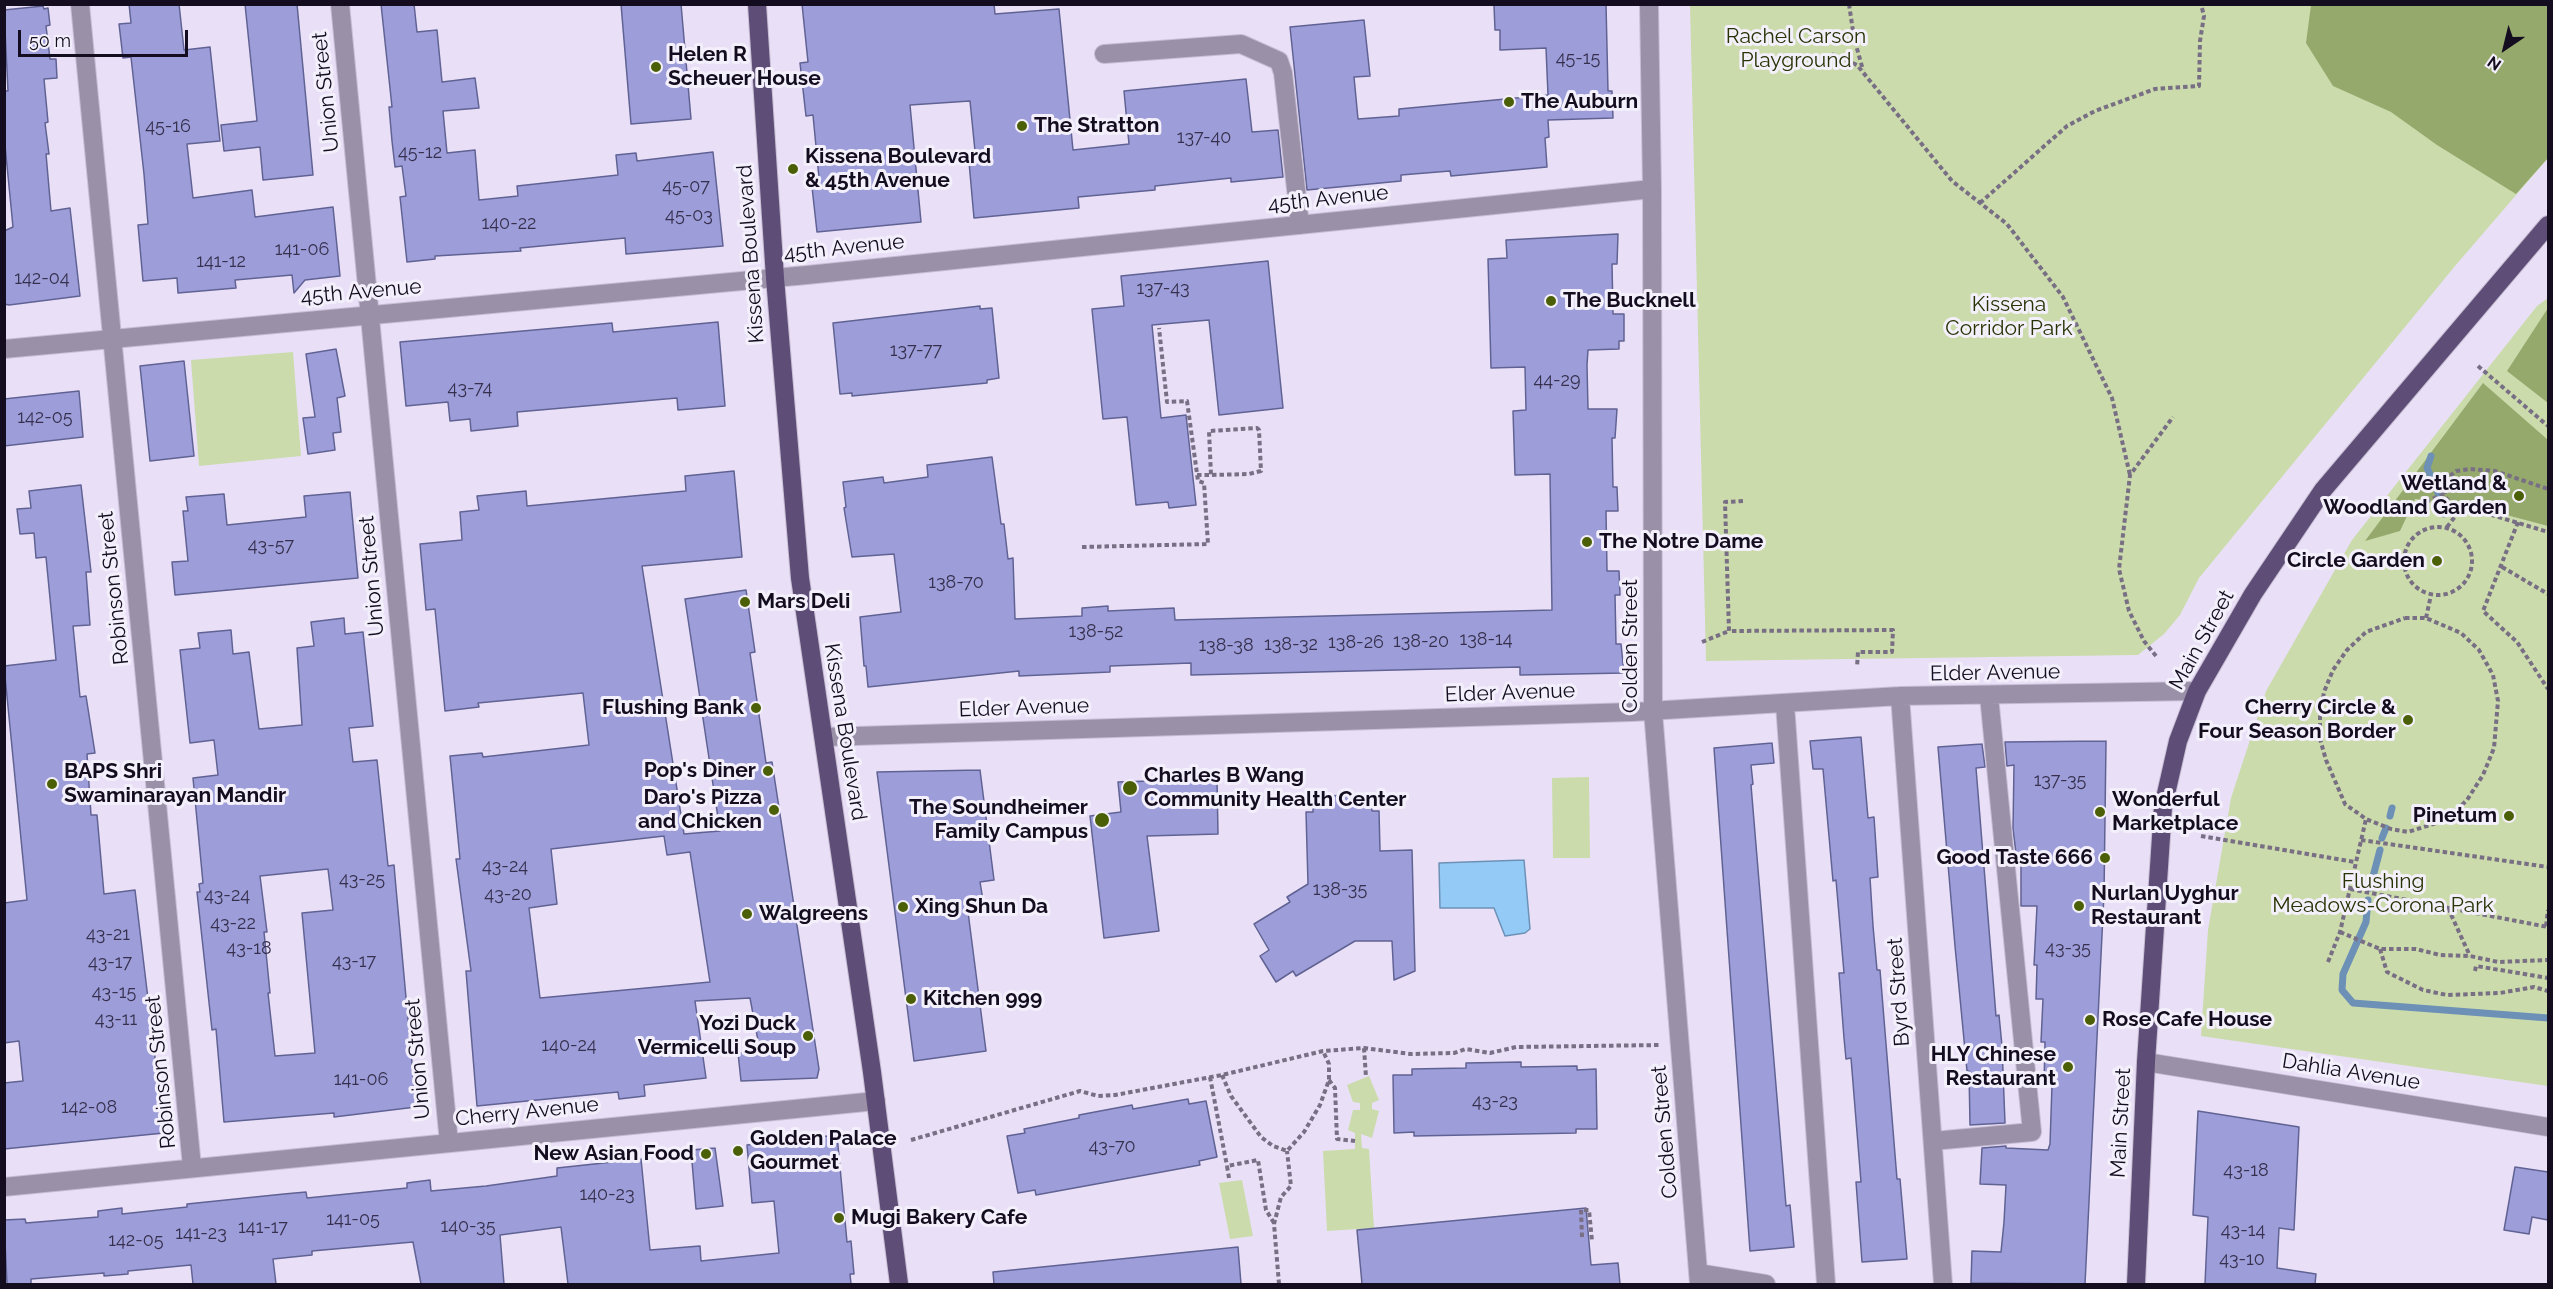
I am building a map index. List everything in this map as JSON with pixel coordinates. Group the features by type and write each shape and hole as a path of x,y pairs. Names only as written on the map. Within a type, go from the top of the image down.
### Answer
{"main road":[{"name":"Kissena Boulevard","path":"756,4 774,278 800,578 876,1101 899,1284"},
{"name":"Main Street","path":"2136,1284 2146,1062 2163,807 2178,741 2197,691 2253,594 2323,490 2548,225"}],"street":[{"name":"Robinson Street","path":"80,4 192,1167"},
{"name":"Union Street","path":"340,4 449,1143"},
{"name":"Colden Street","path":"1649,4 1652,189 1653,711 1699,1279"},
{"path":"1104,54 1242,45 1279,62 1283,73 1300,225"},
{"name":"45th Avenue","path":"4,349 370,313 774,278 1652,189"},
{"name":"Elder Avenue","path":"824,737 1653,711 1899,696 2197,691"},
{"name":"Byrd Street","path":"1899,696 1943,1284"},
{"path":"1933,1141 2032,1132 1989,696"},
{"path":"1785,704 1826,1284"},
{"name":"Dahlia Avenue","path":"2146,1062 2548,1127"},
{"name":"Cherry Avenue","path":"4,1187 876,1101"},
{"path":"1699,1279 1766,1284"}],"path":[{"path":"1849,4 1854,38 1864,74"},
{"path":"1980,202 2067,126 2095,111 2155,89 2199,86 2200,41 2204,16 2201,4"},
{"path":"1832,54 1857,65 1952,181 2007,224 2063,297 2112,398 2130,476 2119,569 2129,611 2144,641 2156,656"},
{"path":"1082,547 1208,544 1204,483 1198,481 1187,401 1167,402 1159,327"},
{"path":"2478,366 2548,426"},
{"path":"2130,476 2173,417"},
{"path":"1197,475 1211,475 1261,471 1259,430 1257,428 1209,431 1211,475"},
{"path":"2548,489 2495,471 2470,469 2456,471 2442,482 2445,494 2460,510 2485,513 2548,532"},
{"path":"2423,509 2429,500 2445,494"},
{"path":"1729,631 1725,502 1743,501"},
{"path":"2447,527 2460,510"},
{"path":"2518,522 2483,611 2517,642 2547,682 2548,690"},
{"path":"2430,527 2447,527 2458,532 2470,547 2472,568 2460,588 2441,596 2430,595 2411,582 2403,562 2405,550 2415,535 2430,527"},
{"path":"2502,567 2548,594"},
{"path":"2426,618 2430,595"},
{"path":"2405,618 2426,618 2460,633 2479,650 2493,675 2498,701 2494,748 2478,783 2467,800 2446,820 2408,832 2391,829 2366,819 2345,804 2326,760 2320,728 2324,692 2338,663 2366,632 2405,618"},
{"path":"1702,642 1729,631 1893,630 1892,652 1858,652 1857,667"},
{"path":"2328,962 2340,932 2366,819"},
{"path":"2200,836 2355,862"},
{"path":"2361,840 2548,867"},
{"path":"2350,889 2547,926 2548,910"},
{"path":"2448,907 2470,957"},
{"path":"2340,932 2380,950 2416,949 2440,955 2498,962 2548,960"},
{"path":"2380,950 2387,972 2422,990 2447,995 2500,993 2534,987 2548,991"},
{"path":"2475,971 2476,966 2548,978"},
{"path":"911,1140 1080,1091 1098,1096 1115,1095 1222,1075 1323,1051 1364,1048 1411,1054 1454,1053 1466,1049 1490,1053 1516,1047 1680,1044"},
{"path":"1364,1048 1366,1077"},
{"path":"1279,1284 1274,1224 1281,1197 1291,1186 1287,1150 1314,1117 1329,1080 1329,1064 1323,1051"},
{"path":"1222,1075 1231,1096 1261,1137 1273,1146 1287,1150"},
{"path":"1210,1077 1229,1178"},
{"path":"1329,1080 1335,1088 1337,1139 1355,1142"},
{"path":"1227,1166 1258,1160 1266,1210 1274,1224"},
{"path":"1582,1237 1581,1210 1589,1210 1592,1241"}],"green space":[{"name":"Kissena Corridor Park","path":"1690,5 2548,5 2548,158 2455,266 2199,578 2180,615 2164,634 2138,655 1706,661"},
{"path":"2311,5 2548,5 2548,158 2516,194 2437,145 2391,112 2333,86 2306,43"},
{"name":"Flushing Meadows-Corona Park","path":"2548,298 2548,1086 2201,1036 2208,930 2231,798 2266,691 2352,540 2537,306"},
{"path":"2548,308 2548,403 2507,371"},
{"path":"293,352 301,456 199,466 191,360"},
{"path":"2483,383 2548,440 2548,526 2465,504 2415,499 2400,531 2365,541"},
{"path":"1589,777 1590,858 1553,858 1552,778"},
{"path":"1369,1076 1379,1100 1372,1103 1372,1109 1379,1111 1372,1138 1361,1134 1362,1148 1369,1149 1374,1228 1327,1231 1323,1151 1355,1149 1355,1133 1348,1130 1353,1110 1360,1110 1360,1103 1353,1102 1347,1085"},
{"path":"1242,1180 1253,1236 1230,1239 1219,1183"}],"water":[{"path":"1524,860 1530,929 1525,933 1505,936 1494,908 1440,908 1439,863"}],"building":[{"path":"129,4 179,4 184,50 210,47 220,141 187,144 193,198 252,190 255,217 333,207 340,276 305,280 294,293 292,275 235,280 236,288 178,293 177,278 143,281 138,225 148,224 144,174 131,57 123,58 119,24 131,23"},
{"path":"245,4 297,4 313,175 263,180 260,147 224,151 221,125 257,121"},
{"path":"381,4 414,4 417,32 437,30 442,82 475,78 479,108 443,111 447,153 475,150 479,200 518,196 517,186 618,175 616,155 636,153 637,161 713,152 723,246 626,254 625,238 520,248 521,251 435,256 435,259 407,262 400,197 406,196 402,166 395,167 389,107 392,107"},
{"name":"Helen R Scheuer House","path":"621,4 681,4 691,119 631,124"},
{"path":"802,4 994,4 995,14 1059,9 1073,150 1129,144 1124,91 1246,79 1252,132 1278,130 1283,177 1231,182 1231,178 1155,186 1155,190 1078,197 1079,208 974,218 969,162 976,161 970,101 910,105 921,222 817,232 811,178 819,178 813,115 806,116 800,63 808,62"},
{"name":"The Auburn","path":"1606,4 1608,91 1612,91 1613,118 1548,120 1549,137 1545,138 1547,167 1451,176 1450,171 1401,175 1401,181 1307,190 1290,27 1364,20 1370,76 1354,77 1358,119 1399,116 1399,109 1548,95 1546,48 1500,50 1500,30 1495,30 1494,5"},
{"path":"43,6 44,9 48,8 50,25 46,26 50,59 56,59 57,78 44,79 48,122 45,123 49,154 46,154 51,211 70,208 80,296 9,305 4,304 4,231 13,227 4,135 4,91 8,91 4,10"},
{"path":"1618,234 1617,264 1612,264 1613,314 1624,314 1624,341 1619,341 1619,349 1588,350 1587,365 1588,409 1617,409 1615,438 1612,438 1613,487 1617,487 1618,511 1606,511 1607,571 1619,571 1620,595 1615,595 1616,644 1621,644 1624,673 1520,675 1520,667 1191,675 1191,663 1110,666 1110,672 1019,676 1019,671 868,687 860,617 901,612 894,554 852,557 844,508 846,507 843,482 883,477 884,483 928,477 927,465 992,457 1008,559 1013,558 1015,619 1082,616 1082,608 1108,606 1108,611 1174,608 1175,620 1552,610 1550,474 1515,475 1513,411 1526,410 1525,367 1491,368 1488,259 1507,258 1506,240"},
{"path":"1268,261 1283,408 1219,415 1209,320 1152,325 1161,418 1186,415 1196,505 1169,508 1168,502 1136,505 1127,417 1103,419 1092,309 1124,306 1121,276"},
{"path":"980,306 980,309 992,308 999,378 987,380 987,383 852,396 852,393 840,394 833,323"},
{"path":"718,322 725,406 678,410 677,398 517,412 518,426 471,431 470,419 450,421 448,402 406,406 400,342 612,323 613,332"},
{"path":"336,349 345,396 337,398 341,432 333,433 335,450 308,454 303,418 315,417 306,354"},
{"path":"184,361 194,456 150,461 140,366"},
{"path":"79,391 83,437 4,446 4,399"},
{"path":"734,471 742,557 642,566 684,834 720,831 685,599 746,590 755,652 750,653 766,763 772,762 819,1069 817,1078 741,1081 738,1053 760,1051 750,998 695,1001 706,1078 644,1085 645,1096 619,1099 618,1092 477,1106 466,971 471,971 456,859 460,859 450,756 482,753 483,757 589,745 583,693 478,703 479,707 445,711 435,609 426,610 420,544 462,540 460,512 479,510 477,496 526,491 527,506 686,491 685,476","holes":["664,836 667,855 690,852 710,982 540,998 529,908 557,904 551,849"]},
{"path":"81,485 91,572 86,572 90,625 73,626 80,697 86,696 95,753 87,754 91,815 97,815 104,894 135,890 164,1133 4,1149 4,1083 23,1081 19,1041 4,1043 4,903 27,900 4,666 56,660 46,557 36,558 34,533 20,534 17,509 31,508 29,491"},
{"path":"350,492 358,578 175,595 172,562 188,561 183,511 188,511 186,497 224,494 227,525 306,517 304,496"},
{"path":"344,618 345,634 363,632 373,726 349,728 353,762 377,760 388,866 394,865 416,1107 334,1117 334,1113 224,1122 216,1029 212,1030 197,892 200,892 199,884 203,883 193,778 218,775 214,740 190,743 180,650 200,648 198,633 231,630 233,654 249,652 259,729 302,725 297,648 314,646 311,622","holes":["328,869 333,910 302,913 315,1053 275,1056 264,932 267,932 260,876"]},
{"path":"1861,737 1868,818 1874,817 1878,877 1870,878 1873,926 1877,970 1880,970 1897,1179 1900,1179 1907,1259 1862,1262 1856,1182 1861,1182 1851,1058 1846,1059 1844,1038 1839,973 1844,973 1836,880 1833,881 1823,769 1813,769 1810,741"},
{"path":"2106,741 2104,894 2085,1284 1971,1283 1972,1251 2001,1252 2004,1222 2006,1185 1980,1184 1982,1148 2006,1146 2006,1148 2048,1150 2050,1144 2052,1085 2044,1085 2045,1042 2041,1042 2043,999 2036,999 2037,965 2034,965 2037,906 2021,906 2021,862 2017,861 2013,829 2014,765 2007,766 2005,742"},
{"path":"1772,743 1774,763 1751,765 1753,784 1751,785 1786,1206 1790,1205 1794,1247 1750,1251 1714,748"},
{"path":"1982,744 1985,767 1976,768 1996,1016 1999,1015 2002,1046 2005,1123 1970,1125 1969,1071 1967,1071 1955,946 1938,747"},
{"path":"980,770 994,880 980,882 984,906 973,907 974,911 968,912 986,1051 914,1061 877,772"},
{"path":"1217,779 1218,834 1147,836 1159,931 1104,938 1090,816 1121,812 1118,782"},
{"path":"1368,795 1368,798 1371,798 1372,811 1379,811 1380,851 1412,850 1415,971 1394,980 1392,941 1355,941 1296,976 1293,971 1276,982 1260,956 1269,950 1254,924 1290,902 1287,897 1308,884 1306,812 1313,812 1313,800 1316,796"},
{"path":"1521,1062 1521,1067 1577,1066 1577,1070 1596,1069 1597,1129 1576,1129 1576,1133 1414,1136 1414,1132 1394,1133 1393,1075 1412,1075 1412,1069 1466,1068 1466,1063"},
{"path":"1188,1099 1189,1104 1206,1101 1217,1157 1199,1161 1200,1165 1036,1195 1035,1190 1018,1193 1007,1136 1025,1133 1024,1129 1079,1118 1079,1115 1132,1105 1133,1109"},
{"path":"2198,1111 2299,1127 2294,1230 2279,1228 2277,1268 2316,1274 2315,1284 2205,1284 2208,1217 2193,1215"},
{"path":"837,1135 847,1242 851,1241 854,1274 850,1274 851,1284 568,1284 561,1227 500,1235 504,1284 421,1284 413,1242 312,1251 312,1255 273,1259 276,1284 193,1284 191,1265 128,1271 128,1274 104,1276 104,1273 31,1279 31,1284 7,1284 4,1220 25,1219 26,1223 98,1217 98,1211 122,1208 122,1214 187,1207 187,1204 306,1192 307,1198 407,1188 407,1183 430,1180 431,1191 486,1186 557,1176 557,1168 641,1159 650,1250 700,1246 701,1261 779,1253 774,1201 752,1203 747,1145"},
{"path":"715,1148 723,1206 696,1209 691,1150"},
{"path":"2515,1167 2548,1172 2548,1220 2532,1217 2529,1234 2504,1230"},
{"path":"1586,1208 1591,1265 1618,1263 1620,1284 1362,1284 1357,1230"},
{"path":"1238,1247 1241,1284 994,1284 993,1272"}],"waterway":[{"path":"2431,456 2427,468 2436,486 2444,514"},
{"path":"2390,816 2392,808"},
{"path":"2382,838 2386,828"},
{"path":"2370,888 2380,850"},
{"path":"2368,900 2366,922 2343,974 2342,990 2353,1003 2548,1018"}],"place":[{"name":"Helen R Scheuer House","path":"656,67"},
{"name":"The Auburn","path":"1509,102"},
{"name":"The Stratton","path":"1022,126"},
{"name":"Kissena Boulevard & 45th Avenue","path":"793,169"},
{"name":"The Bucknell","path":"1551,301"},
{"name":"Wetland & Woodland Garden","path":"2519,496"},
{"name":"The Notre Dame","path":"1587,542"},
{"name":"Circle Garden","path":"2437,561"},
{"name":"Mars Deli","path":"745,602"},
{"name":"Flushing Bank","path":"756,708"},
{"name":"Cherry Circle & Four Season Border","path":"2408,720"},
{"name":"Pop's Diner","path":"768,771"},
{"name":"BAPS Shri Swaminarayan Mandir","path":"52,784"},
{"name":"Charles B Wang Community Health Center","path":"1130,788"},
{"name":"Daro's Pizza and Chicken","path":"774,810"},
{"name":"Wonderful Marketplace","path":"2100,812"},
{"name":"Pinetum","path":"2509,816"},
{"name":"The Soundheimer Family Campus","path":"1102,820"},
{"name":"Good Taste 666","path":"2105,858"},
{"name":"Nurlan Uyghur Restaurant","path":"2079,906"},
{"name":"Xing Shun Da","path":"903,907"},
{"name":"Walgreens","path":"747,914"},
{"name":"Kitchen 999","path":"911,999"},
{"name":"Rose Cafe House","path":"2090,1020"},
{"name":"Yozi Duck Vermicelli Soup","path":"808,1036"},
{"name":"HLY Chinese Restaurant","path":"2068,1067"},
{"name":"Golden Palace Gourmet","path":"738,1151"},
{"name":"New Asian Food","path":"706,1154"},
{"name":"Mugi Bakery Cafe","path":"839,1218"}],"park label":[{"name":"Rachel Carson Playground","path":"1796,49"}]}
